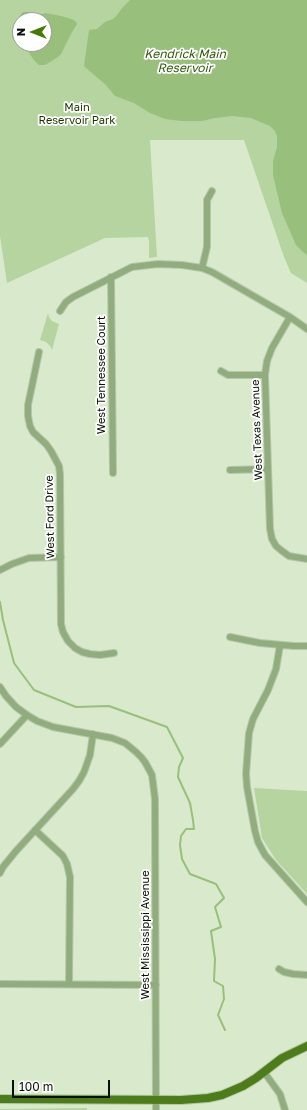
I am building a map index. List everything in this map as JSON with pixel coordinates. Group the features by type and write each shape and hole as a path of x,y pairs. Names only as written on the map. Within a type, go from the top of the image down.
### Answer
{"main road":[{"path":"0,1099 156,1100 195,1099 216,1096 243,1086 289,1054 307,1046"}],"street":[{"path":"202,268 207,251 208,239 207,200 212,191"},
{"path":"60,311 66,302 73,297 127,269 136,266 174,264 193,266 212,272 290,317 307,329"},
{"name":"West Tennessee Court","path":"111,277 113,473"},
{"name":"West Texas Avenue","path":"290,317 272,348 267,361 265,375 270,528 272,539 276,546 289,556 307,559"},
{"name":"West Ford Drive","path":"39,352 28,405 28,416 33,432 51,451 60,474 61,624 68,641 82,652 100,655 114,653"},
{"path":"221,371 228,375 265,375"},
{"path":"230,470 268,469"},
{"path":"0,570 29,558 61,557"},
{"path":"230,637 280,645 307,646"},
{"path":"280,645 276,670 248,733 246,774 247,787 258,842 265,855 307,902"},
{"path":"0,687 11,702 27,715 42,723 54,727 93,734 90,755 79,781 34,830 3,867 0,873"},
{"path":"0,744 27,715"},
{"name":"West Mississippi Avenue","path":"93,734 112,738 125,743 145,762 152,775 155,799 156,1110"},
{"path":"34,830 63,856 67,864 70,877 69,984"},
{"path":"279,969 293,974 307,975"},
{"path":"0,984 156,985"},
{"path":"264,1072 280,1094 285,1110"}],"green space":[{"name":"Main Reservoir Park","path":"0,0 307,0 307,283 291,273 284,257 244,140 150,140 157,257 149,258 148,237 105,238 7,283 0,236"},
{"path":"48,313 52,321 59,324 52,350 46,342 40,340"},
{"path":"254,788 307,791 307,894 276,860 262,838"},
{"path":"87,1108 87,1110 0,1110 0,1109"}],"water":[{"name":"Kendrick Main Reservoir","path":"130,0 307,0 307,255 296,245 282,213 273,175 273,161 277,147 277,136 275,131 270,126 251,118 232,116 202,121 165,119 150,113 134,103 115,96 106,85 84,66 89,30 97,29 105,22 113,19"},
{"path":"52,14 74,20 77,23 58,57 45,65 39,65 28,52 52,52"}],"waterway":[{"path":"0,602 14,663 34,690 76,707 109,706 167,727 183,758 179,767 178,777 190,803 193,820 194,829 186,829 181,836 180,845 182,859 190,874 216,884 224,898 215,907 221,927 211,931 215,959 214,981 223,986 224,999 218,1015 225,1030"}]}
